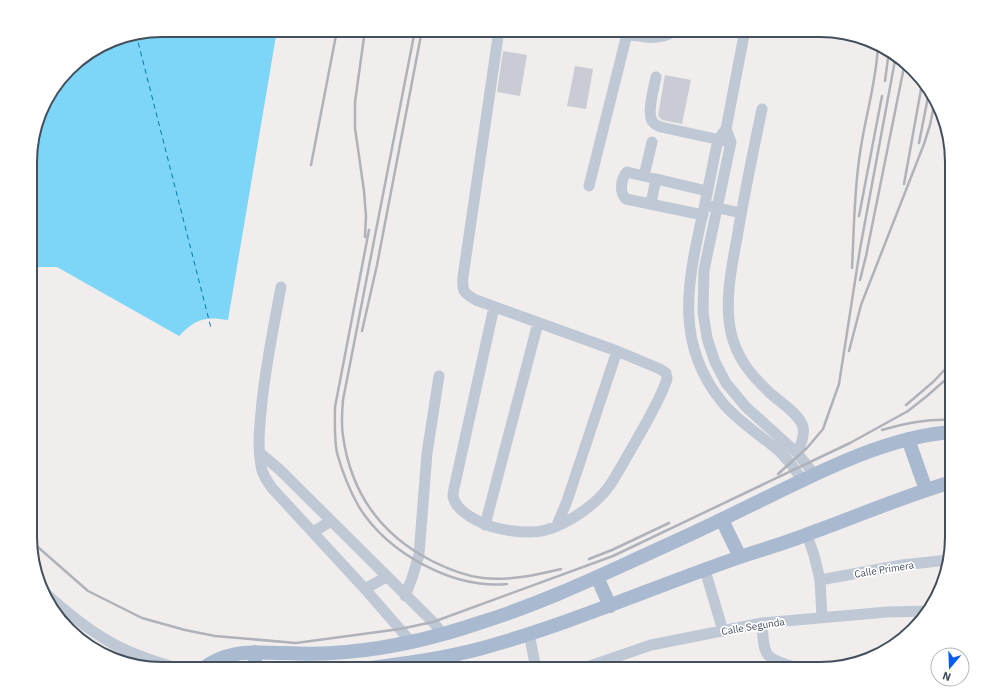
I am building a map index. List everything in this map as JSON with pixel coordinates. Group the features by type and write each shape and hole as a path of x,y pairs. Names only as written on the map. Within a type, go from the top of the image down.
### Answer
{"main road":[{"path":"211,662 227,655 255,652 314,654 348,652 412,643 485,622 598,577 867,452 908,439 945,433"},
{"path":"908,439 926,490"},
{"path":"411,662 478,649 529,633 610,606 740,557 807,535 945,484"},
{"path":"722,520 740,557"},
{"path":"598,577 610,606"},
{"path":"255,652 255,662"}],"street":[{"path":"494,307 453,496 463,512 485,525 507,530 531,532 546,530 578,514 591,505 609,486 641,431 668,379 666,373 660,369 617,351 476,300 467,296 462,289 498,37"},
{"path":"589,186 627,37"},
{"path":"646,37 664,37"},
{"path":"744,37 726,129 718,140 693,259 690,289 690,333 695,355 706,378 722,402 739,419 779,451 790,463 809,478"},
{"path":"656,77 650,112 652,122 661,128 731,142"},
{"path":"762,109 729,282 729,312 732,339 740,358 752,375 797,417 802,426 803,436 797,453"},
{"path":"726,129 731,142 706,259 704,279 703,312 706,338 726,383 746,407 797,453 809,478"},
{"path":"644,176 652,142"},
{"path":"707,191 627,172 623,178 622,193 626,198 651,203 704,210 718,207 741,213"},
{"path":"651,203 656,179"},
{"path":"281,287 266,368 260,424 261,467 267,481 412,643"},
{"path":"485,525 538,323"},
{"path":"557,525 567,501 617,351"},
{"path":"405,596 419,554 427,454 439,376"},
{"path":"260,453 280,470 405,596 433,622 443,634"},
{"path":"267,481 280,470"},
{"path":"313,532 331,521"},
{"path":"807,535 820,580 822,617"},
{"name":"Calle Primera","path":"820,580 943,561"},
{"path":"705,570 722,631"},
{"path":"365,589 386,577"},
{"path":"55,601 71,615 107,640 128,651 160,662"},
{"name":"Calle Segunda","path":"601,662 651,645 762,623 888,612 920,611"},
{"path":"762,623 765,647 768,655 781,662"},
{"path":"529,633 535,662"}],"water":[{"path":"154,37 276,37 228,320 213,318 201,320 195,322 179,336 57,267 37,267 37,162 41,130 47,114 54,99 68,80 80,68 99,54 138,39"}],"building":[{"path":"503,51 527,55 520,96 497,92"},
{"path":"575,66 593,69 586,109 567,106"},
{"path":"665,75 691,80 682,124 662,120 658,116"}],"ferry route":[{"path":"137,39 211,328"}],"railway":[{"path":"311,165 336,37"},
{"path":"364,37 355,102 355,128 364,191 366,216 365,237"},
{"path":"414,37 343,400 342,427 347,457 361,494 371,510 398,539 414,551 432,561 463,574 493,579 522,577 561,569"},
{"path":"362,331 377,265 421,37"},
{"path":"852,268 855,196 858,167 877,52"},
{"path":"885,81 888,58"},
{"path":"778,474 807,448 823,429 839,384 860,249 895,62"},
{"path":"860,280 903,70"},
{"path":"904,184 921,89"},
{"path":"859,216 882,96"},
{"path":"919,143 928,99"},
{"path":"849,351 861,305 924,144 933,110"},
{"path":"369,230 335,407 336,447 346,481 359,507 371,524 404,553 423,565 465,581 486,584 507,584"},
{"path":"906,405 933,382 945,369"},
{"path":"37,546 88,591 142,618 185,630 215,636 296,643 400,629 433,622 613,556 850,443 908,411 945,380"},
{"path":"882,430 917,422 945,420"},
{"path":"589,559 612,550 669,523"}]}
